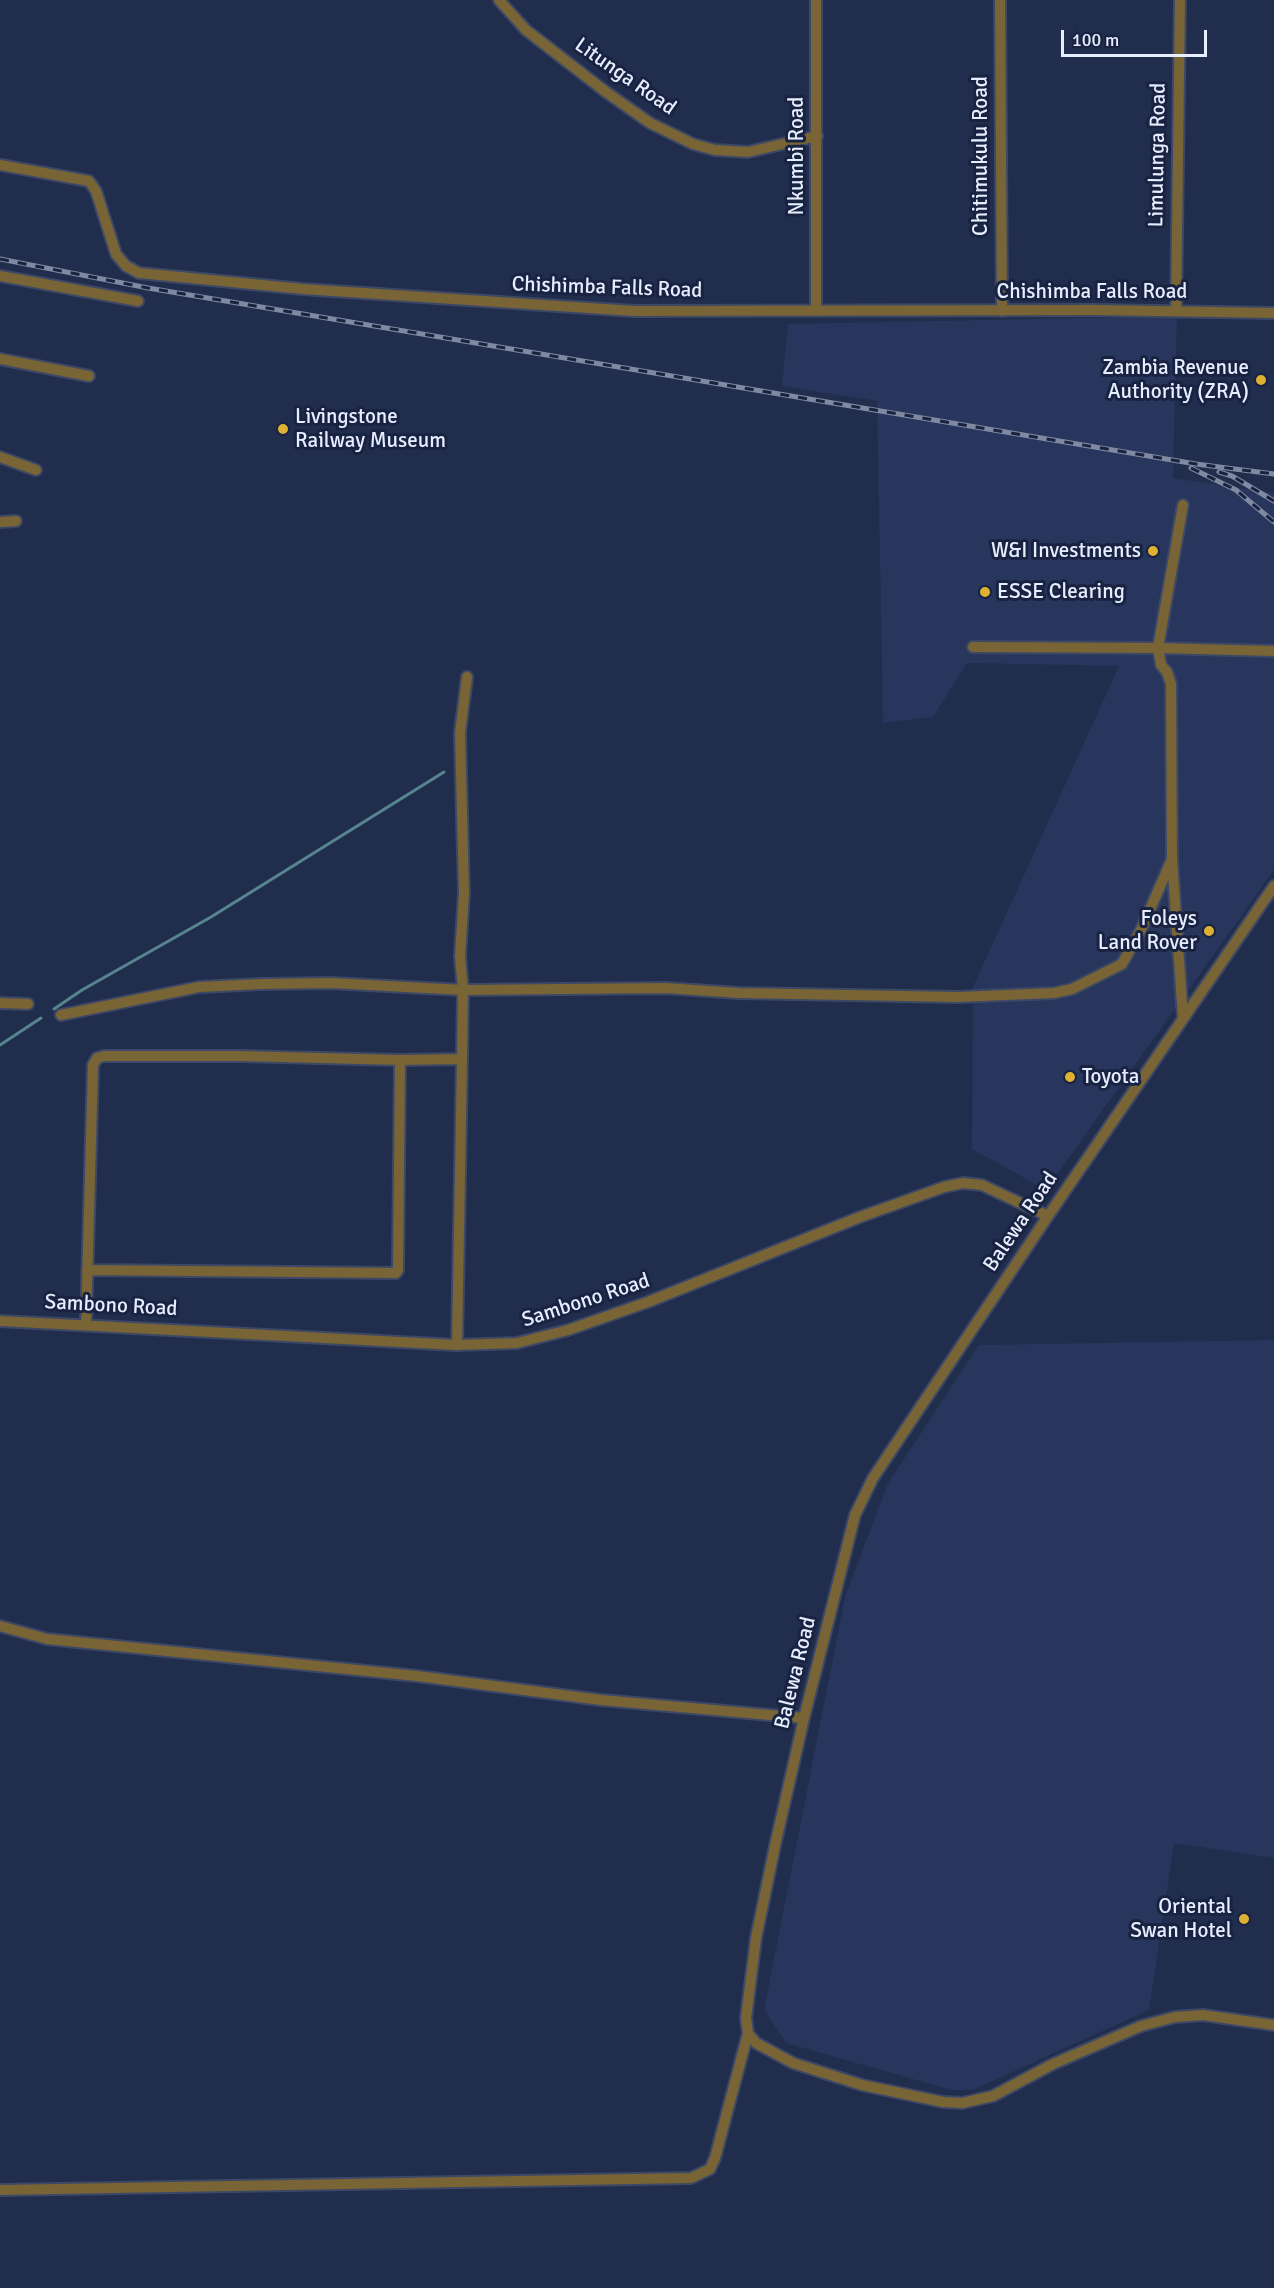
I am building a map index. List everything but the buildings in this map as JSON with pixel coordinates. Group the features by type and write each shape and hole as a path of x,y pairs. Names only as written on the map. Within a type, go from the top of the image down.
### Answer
{"street":[{"name":"Litunga Road","path":"499,0 526,30 606,92 650,123 693,144 715,150 748,152 817,136"},
{"name":"Nkumbi Road","path":"816,0 816,311"},
{"name":"Chitimukulu Road","path":"1000,0 1002,311"},
{"name":"Limulunga Road","path":"1176,311 1179,0"},
{"name":"Chishimba Falls Road","path":"0,165 78,178 89,182 96,191 116,254 126,266 139,273 303,289 634,311 1274,313"},
{"path":"0,276 138,301"},
{"path":"0,358 90,376"},
{"path":"0,457 36,470"},
{"path":"1183,505 1158,648 1161,665 1167,672 1171,684 1172,859 1184,1018"},
{"path":"0,522 16,520"},
{"path":"973,647 1274,651"},
{"path":"457,1345 463,990 460,956 464,893 460,734 467,677"},
{"path":"62,1015 160,994 220,985 331,983 463,990 665,988 739,993 958,997 1054,993 1072,989 1122,964 1141,930 1172,859"},
{"name":"Balewa Road","path":"0,2190 691,2178 710,2169 716,2158 748,2033 747,2002 756,1938 804,1718 855,1515 873,1478 1048,1216 1274,886"},
{"path":"0,1002 28,1004"},
{"path":"86,1324 93,1065 97,1058 104,1056 241,1056 400,1060 462,1059"},
{"path":"87,1270 396,1274 398,1270 400,1060"},
{"name":"Sambono Road","path":"0,1321 457,1345 517,1343 568,1330 648,1302 944,1187 963,1183 982,1185 1048,1216"},
{"path":"0,1626 47,1639 417,1676 601,1700 804,1718"},
{"path":"748,2033 756,2043 793,2063 862,2085 943,2102 962,2103 993,2096 1053,2064 1140,2026 1174,2017 1203,2015 1274,2025"}],"shaded area":[{"path":"1177,316 1173,478 1274,493 1274,870 1046,1190 972,1149 973,987 1119,666 967,663 933,717 883,723 877,401 782,386 788,324"},
{"path":"1274,1340 1274,1858 1174,1843 1149,2010 973,2090 951,2090 786,2043 764,2010 845,1597 888,1483 979,1345"}],"waterway":[{"path":"54,1009 82,990 211,917 444,772"},
{"path":"0,1045 41,1018"}],"railway":[{"path":"0,259 148,288 1196,464 1274,474"},
{"path":"1191,468 1236,490 1274,522"},
{"path":"1219,472 1232,476 1274,501"}],"place":[{"name":"Zambia Revenue Authority (ZRA)","path":"1261,380"},
{"name":"Livingstone Railway Museum","path":"283,429"},
{"name":"W&I Investments","path":"1153,551"},
{"name":"ESSE Clearing","path":"985,592"},
{"name":"Foleys Land Rover","path":"1209,931"},
{"name":"Toyota","path":"1070,1077"},
{"name":"Oriental Swan Hotel","path":"1244,1919"}]}
